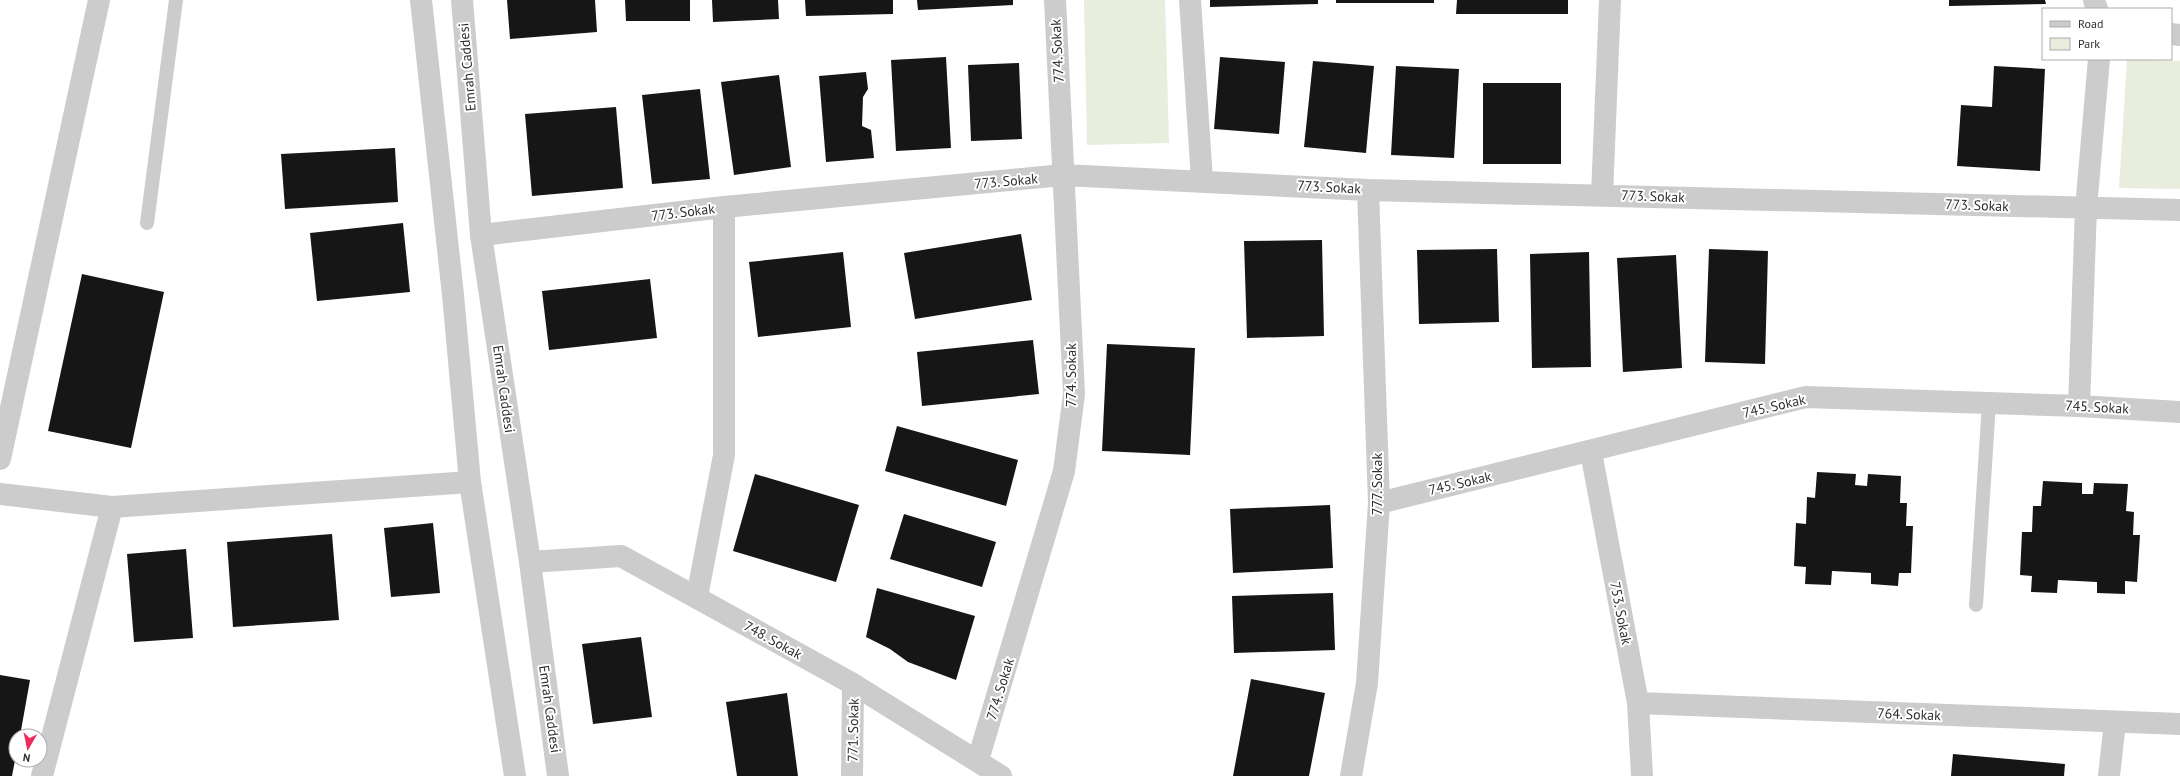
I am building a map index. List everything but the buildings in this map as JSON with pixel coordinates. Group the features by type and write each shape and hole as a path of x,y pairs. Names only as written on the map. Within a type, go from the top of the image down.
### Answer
{"street":[{"path":"0,459 99,0"},
{"path":"421,0 453,295 470,482 515,776"},
{"name":"Emrah Caddesi","path":"462,0 481,235 530,562 558,776"},
{"name":"774. Sokak","path":"978,760 1064,471 1074,394 1055,0"},
{"path":"1190,0 1202,180"},
{"path":"1602,195 1610,0"},
{"path":"2079,406 2086,208 2099,60"},
{"name":"773. Sokak","path":"481,235 724,207 1063,175 1202,180 1368,190 2180,210"},
{"name":"777. Sokak","path":"1351,776 1367,683 1378,503 1368,190"},
{"path":"697,598 724,455 724,207"},
{"name":"745. Sokak","path":"1378,503 1591,452 1806,397 2079,406 2180,412"},
{"name":"753. Sokak","path":"1591,452 1638,703 1642,776"},
{"path":"0,494 112,507 470,482"},
{"path":"42,776 112,507"},
{"name":"748. Sokak","path":"530,562 621,556 853,684 978,760 1000,776"},
{"name":"771. Sokak","path":"852,776 853,684"},
{"name":"764. Sokak","path":"1638,703 2180,724"},
{"path":"2109,776 2115,722"}],"lane":[{"path":"147,223 176,0"},
{"path":"1976,605 1989,403"}],"green space":[{"path":"1084,0 1165,0 1169,143 1087,145"},
{"path":"2127,60 2180,61 2180,189 2119,188"}]}
